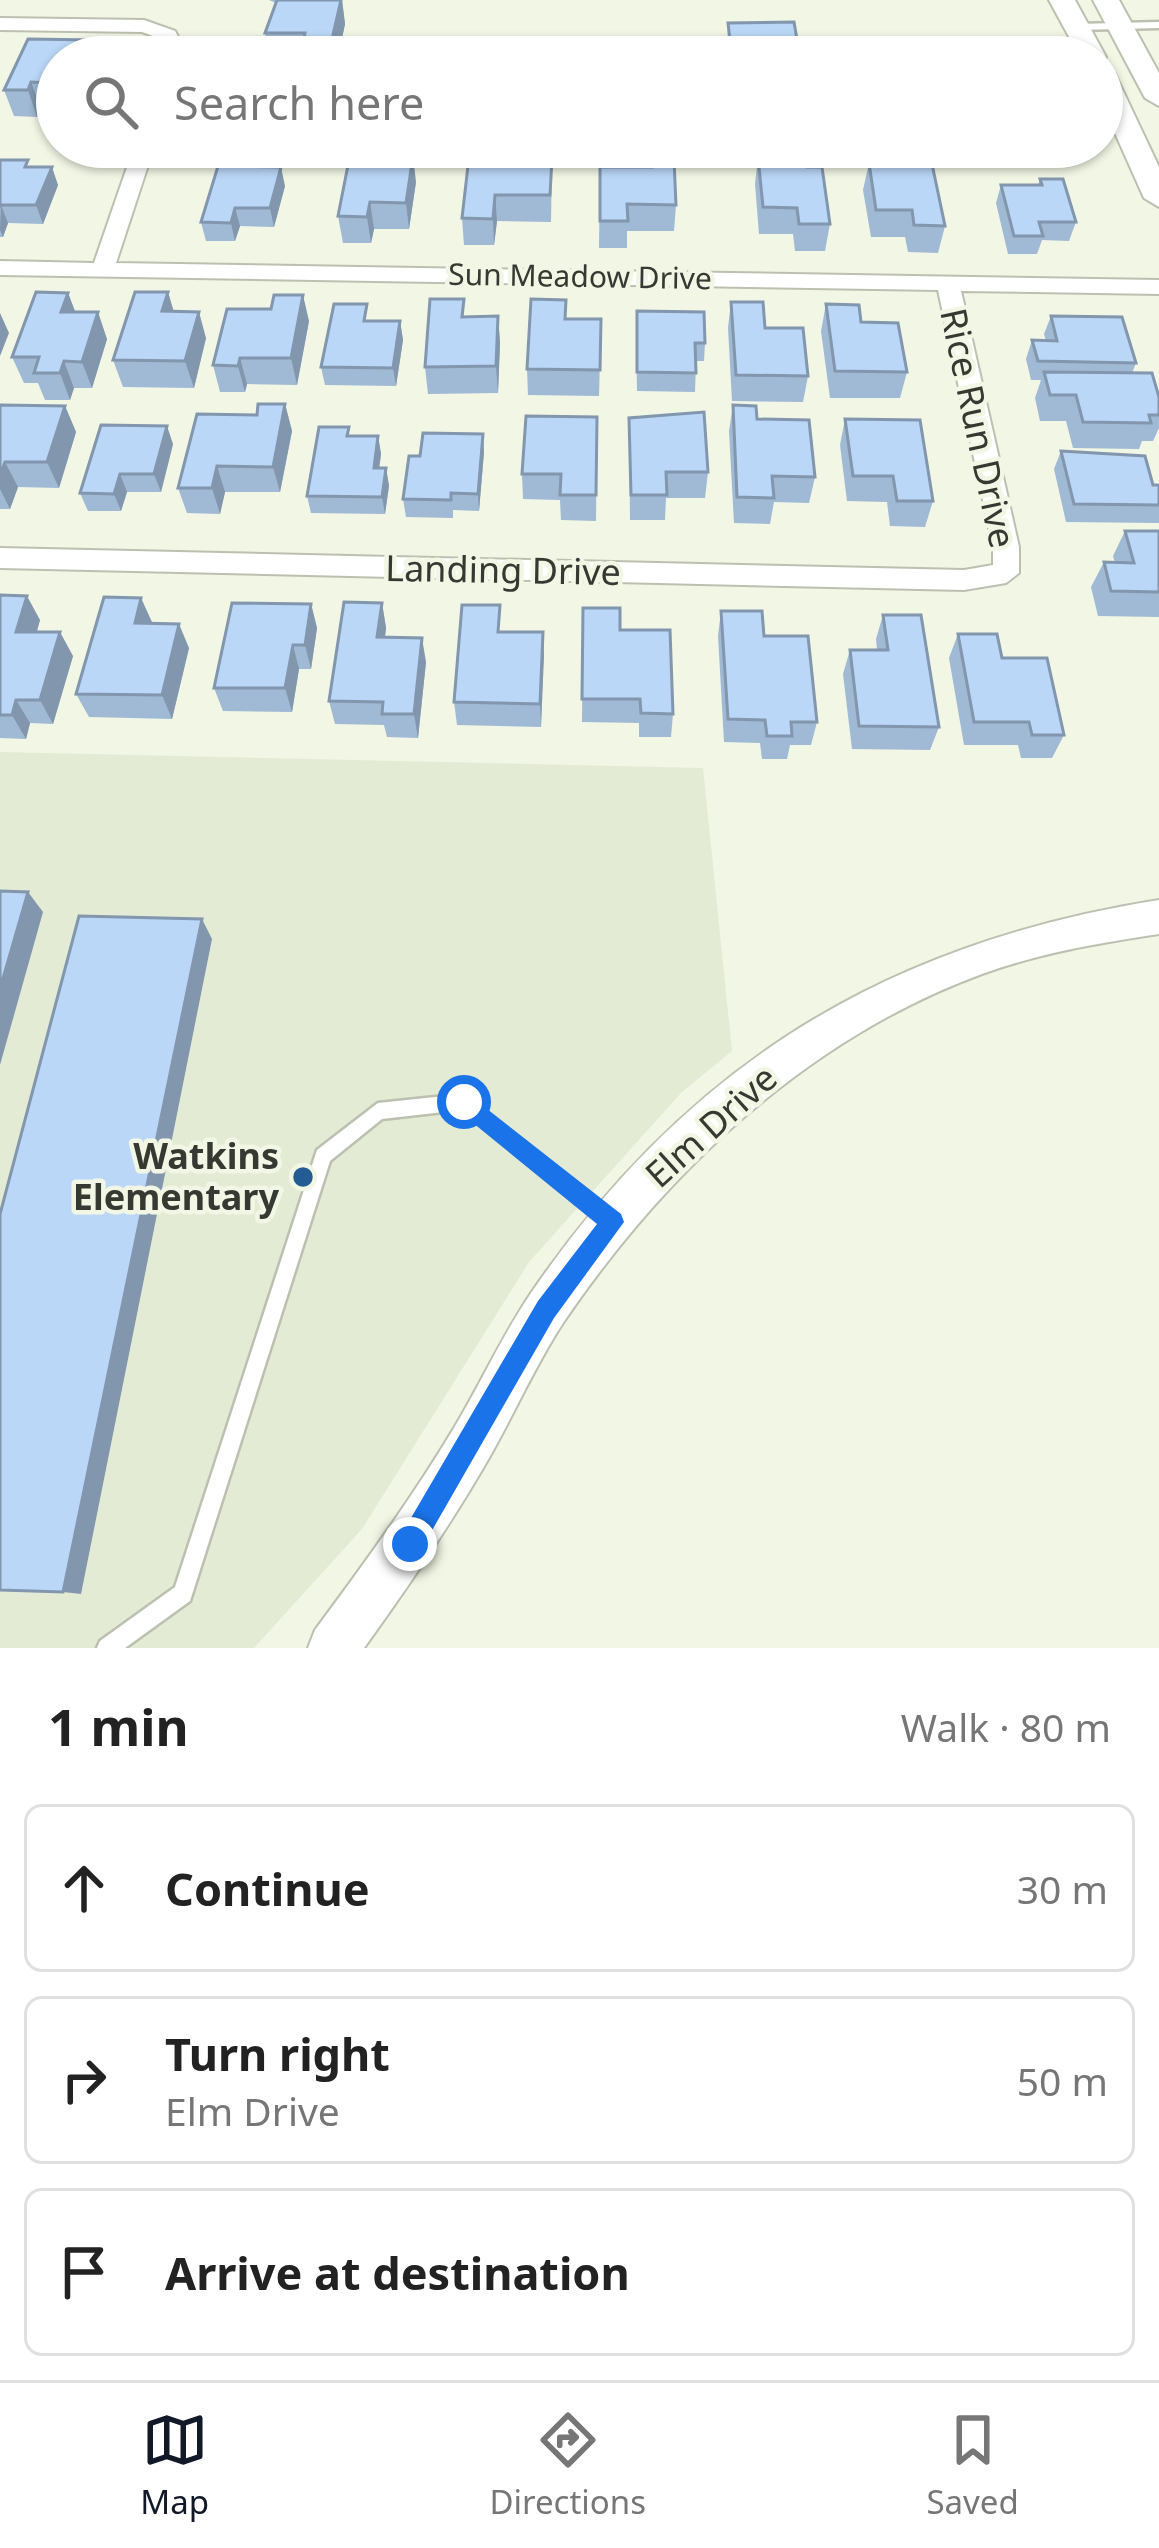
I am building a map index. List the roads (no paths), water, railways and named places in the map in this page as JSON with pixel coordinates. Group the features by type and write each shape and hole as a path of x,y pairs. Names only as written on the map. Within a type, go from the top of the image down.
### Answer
{"main road":[{"path":"1062,0 1082,36"},
{"path":"1106,0 1159,98"},
{"path":"1123,109 1149,153 1159,198"}],"street":[{"path":"0,24 144,26 168,36"},
{"path":"103,268 137,168"},
{"name":"Sun Meadow Drive","path":"0,268 1159,287"},
{"name":"Rice Run Drive","path":"948,283 1006,547 1006,573"},
{"name":"Landing Drive","path":"0,558 964,580 1006,573"},
{"name":"Elm Drive","path":"333,1648 410,1544 546,1310 613,1222 698,1128 799,1048 900,988 986,955 1159,917"}],"lane":[{"path":"1077,27 1159,25"},
{"path":"107,1648 183,1594 323,1156 377,1111 464,1102 613,1222"}],"place":[{"name":"Watkins Elementary","path":"303,1177"}]}
